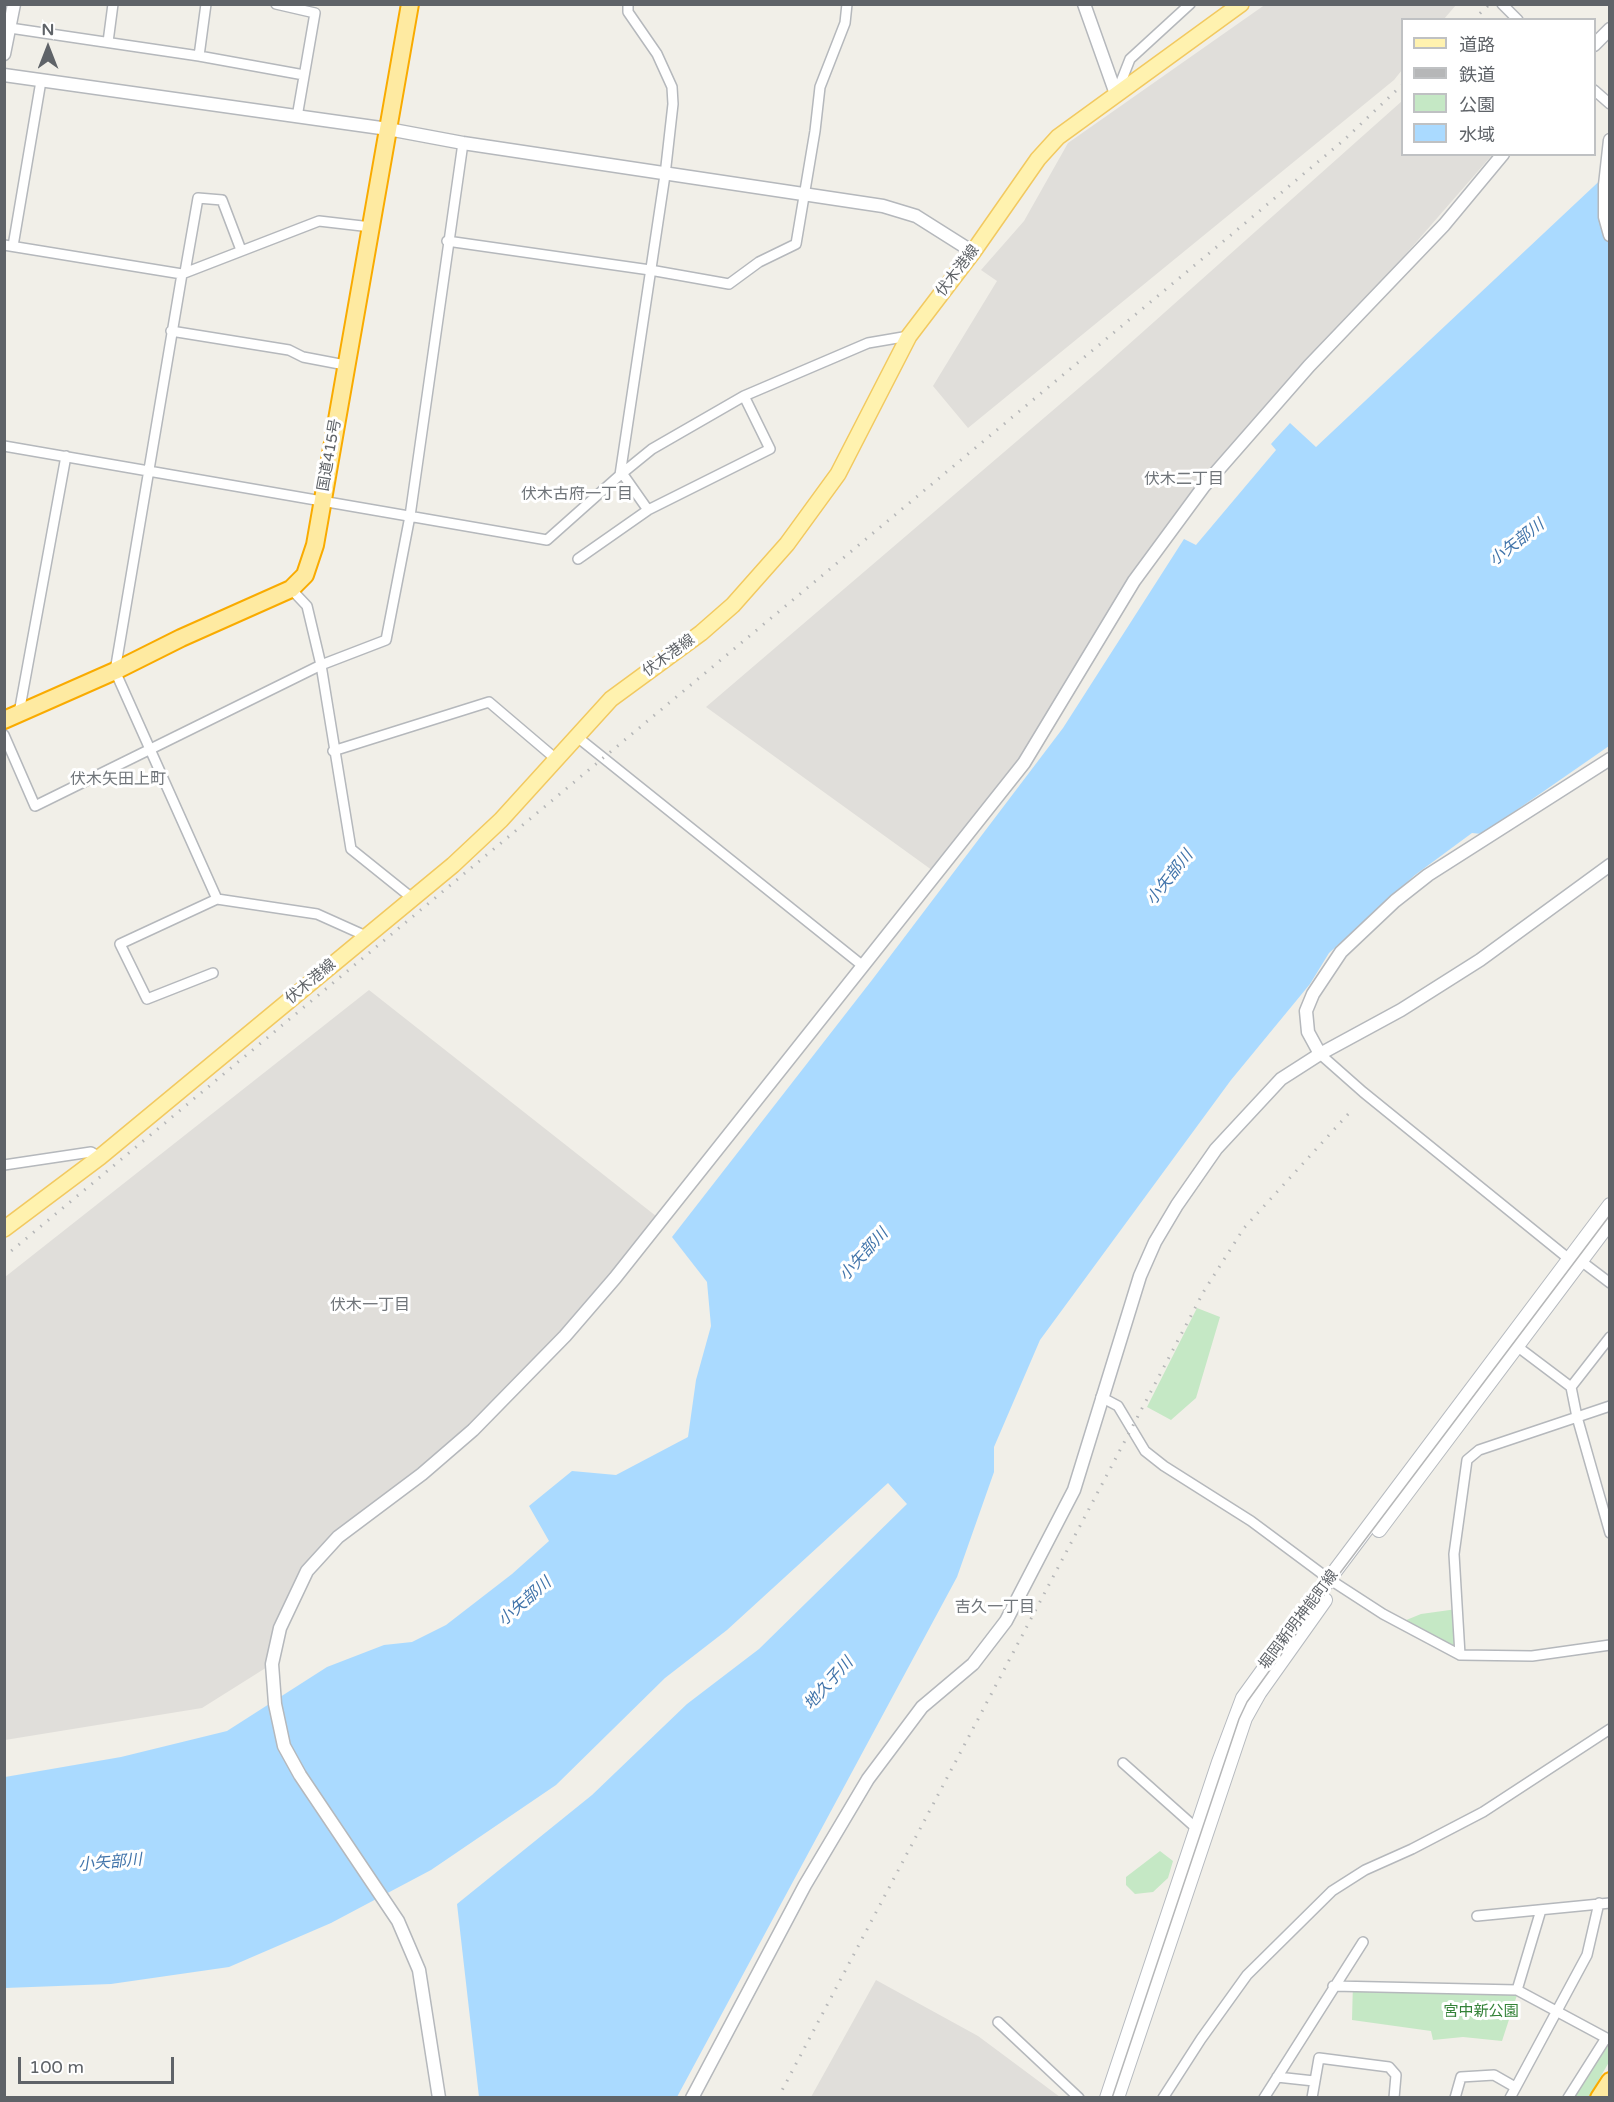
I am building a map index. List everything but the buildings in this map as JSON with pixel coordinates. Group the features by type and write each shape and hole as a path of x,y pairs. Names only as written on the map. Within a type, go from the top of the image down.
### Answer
{"highway":[{"name":"国道415号","path":"12,717 291,589 305,575 315,545 410,4"},
{"path":"1599,2097 1610,2081"}],"main road":[{"name":"伏木港線","path":"4,1229 100,1158 490,832 610,699 701,633 733,605 787,544 838,474 909,336 973,252 1038,159 1058,137 1241,4"},
{"name":"堀岡新明神能町線","path":"1107,2097 1196,1828 1243,1698 1334,1581 1575,1260 1610,1205"},
{"name":"堀岡新明神能町線","path":"1575,1260 1610,1222"},
{"name":"堀岡新明神能町線","path":"1117,2097 1245,1718 1259,1693 1334,1581"}],"street":[{"path":"4,54 14,4"},
{"path":"108,42 114,4"},
{"path":"199,56 206,4"},
{"path":"276,4 315,13 297,117"},
{"path":"628,4 628,12 657,54 672,87 674,104 621,474 648,510"},
{"path":"447,241 650,270 729,284 759,262 796,244 820,87 845,23 848,4"},
{"path":"1083,4 1116,94"},
{"path":"1116,94 1130,59 1190,4"},
{"path":"1502,4 1516,18"},
{"path":"10,28 199,56 304,75"},
{"path":"1596,44 1610,31"},
{"path":"4,75 388,129 463,143 883,206 916,216 973,252"},
{"path":"41,81 9,245 183,273 319,221 371,227"},
{"path":"1596,92 1610,104"},
{"path":"1610,140 1605,184 1605,218 1610,235"},
{"path":"4,735 35,806 321,665 386,640 410,516 447,241 463,143"},
{"path":"439,2097 419,1970 398,1921 300,1775 284,1746 275,1704 272,1664 280,1628 307,1571 338,1537 422,1474 473,1430 565,1336 615,1278 1024,763 1134,581 1204,486 1309,366 1444,225 1501,156"},
{"path":"217,898 148,749 115,671 171,331 198,198 222,201 241,250"},
{"path":"171,331 289,350 303,357 345,365"},
{"path":"4,446 547,540 652,449 744,396 868,343 909,336"},
{"path":"578,559 648,510 770,448 744,396"},
{"path":"12,717 66,456"},
{"path":"291,589 307,606 321,665 333,751 351,849 412,898"},
{"path":"333,751 489,702 556,759"},
{"path":"576,736 863,966"},
{"path":"1610,759 1428,876 1395,901 1341,952 1313,994 1306,1011 1308,1032 1320,1054 1363,1092 1575,1260 1610,1283"},
{"path":"692,2097 805,1885 868,1779 922,1707 973,1664 1006,1621 1074,1490 1140,1276 1155,1242 1177,1205 1216,1149 1281,1079 1320,1054 1401,1010 1480,960 1606,868"},
{"path":"213,973 147,999 120,944 217,898 317,914 366,936"},
{"path":"4,1165 92,1152 100,1158"},
{"path":"1570,1387 1610,1337"},
{"path":"1512,1343 1570,1387 1610,1533"},
{"path":"1101,1397 1118,1406 1145,1451 1251,1521 1383,1614 1460,1655 1532,1656 1610,1645"},
{"path":"1460,1655 1454,1554 1467,1460 1479,1450 1610,1406"},
{"path":"1163,2097 1246,1976 1332,1891 1365,1870 1412,1849 1483,1812 1610,1729"},
{"path":"1123,1762 1196,1828"},
{"path":"1477,1916 1604,1903 1587,1955 1510,2097"},
{"path":"1518,1990 1541,1910"},
{"path":"1264,2097 1363,1942"},
{"path":"1333,1986 1518,1990 1608,2039 1568,2097"},
{"path":"998,2022 1079,2097"},
{"path":"1312,2097 1319,2058 1389,2067 1396,2075 1394,2097"},
{"path":"1455,2097 1461,2077 1494,2075 1515,2087"},
{"path":"1277,2077 1314,2080"}],"shaded area":[{"path":"1266,4 1456,5 1445,18 1401,18 1401,71 1394,80 968,428 933,386 997,281 981,270 1024,221 1068,143"},
{"path":"1401,102 1401,156 1491,156 1204,486 1134,581 1024,763 936,873 706,707 1100,370"},
{"path":"369,990 661,1220 473,1430 338,1537 307,1571 272,1664 202,1708 5,1740 5,1277"},
{"path":"876,1980 978,2036 1060,2097 811,2097"}],"green space":[{"path":"1197,1308 1220,1317 1196,1398 1171,1420 1147,1407"},
{"path":"1457,1609 1460,1655 1399,1623 1421,1614"},
{"path":"1160,1851 1173,1861 1168,1878 1153,1892 1135,1894 1126,1885 1126,1877"},
{"name":"宮中新公園","path":"1353,1982 1482,1984 1518,1992 1502,2041 1463,2037 1433,2040 1431,2031 1352,2020"},
{"path":"1609,2040 1609,2062 1589,2097 1568,2098"}],"water":[{"path":"1609,172 1609,746 1482,834 1472,833 1415,875 1329,953 1310,984 1231,1080 1040,1340 994,1447 994,1472 957,1577 677,2097 479,2097 457,1904 592,1795 687,1704 759,1649 907,1504 888,1483 727,1630 665,1678 556,1785 431,1870 331,1923 229,1967 111,1984 5,1988 5,1777 121,1757 227,1731 327,1667 384,1645 412,1642 446,1625 512,1574 549,1541 529,1506 572,1471 616,1475 688,1437 696,1380 711,1326 707,1282 672,1237 872,980 1063,728 1184,539 1196,545 1276,450 1271,444 1290,423 1316,447"}],"tram line":[{"path":"1112,2098 1239,1719 1247,1702 1334,1581 1610,1215"}],"railway":[{"path":"1475,18 1490,4"},
{"path":"4,1257 1219,245 1344,140 1401,86"},
{"path":"778,2098 1204,1291 1244,1228 1351,1111"}],"district":[{"name":"伏木二丁目","path":"1184,480"},
{"name":"伏木古府一丁目","path":"577,495"},
{"name":"伏木矢田上町","path":"118,780"},
{"name":"伏木一丁目","path":"370,1306"},
{"name":"吉久一丁目","path":"995,1608"}],"water label":[{"name":"小矢部川","path":"1517,543"},
{"name":"小矢部川","path":"1170,878"},
{"name":"小矢部川","path":"864,1255"},
{"name":"小矢部川","path":"525,1602"},
{"name":"地久子川","path":"829,1684"},
{"name":"小矢部川","path":"110,1863"}]}
